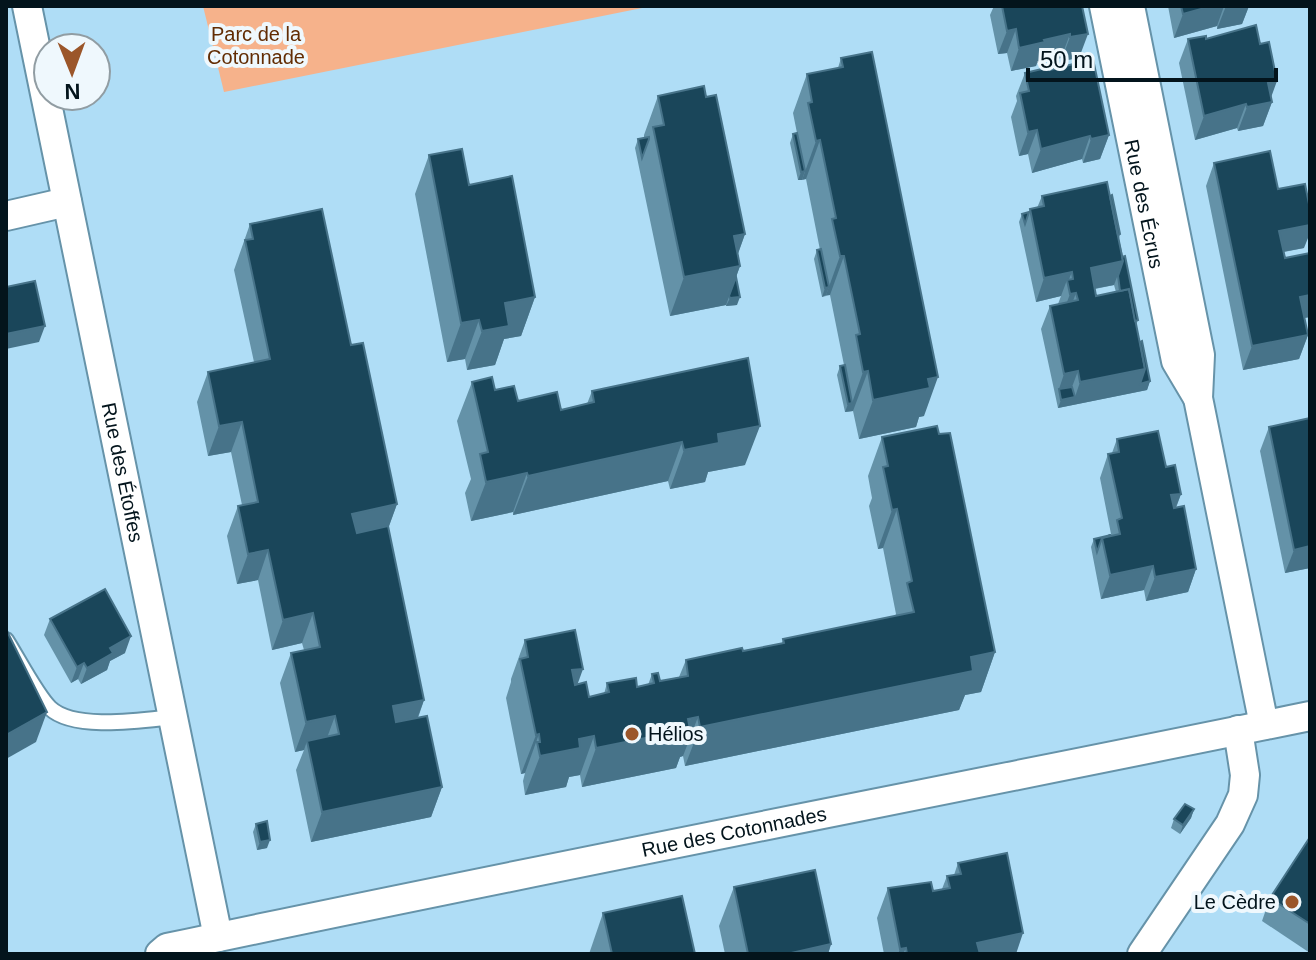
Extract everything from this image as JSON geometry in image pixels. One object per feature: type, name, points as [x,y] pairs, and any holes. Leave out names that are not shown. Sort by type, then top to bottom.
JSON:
[{"type":"street","name":"Rue des Étoffes","points":[[27,6],[218,937]]},
{"type":"street","name":"Rue des Écrus","points":[[1104,6],[1176,361],[1198,398]]},
{"type":"street","name":"Rue des Écrus","points":[[1130,6],[1200,355],[1198,398],[1251,728],[1243,795],[1230,824],[1142,954]]},
{"type":"street","points":[[6,216],[67,202]]},
{"type":"street","name":"Rue des Cotonnades","points":[[160,954],[167,948],[218,937],[1310,716]]},
{"type":"lane","points":[[6,640],[51,709],[69,719],[125,723],[173,717]]},
{"type":"green space","name":"Parc de la Cotonnade","points":[[203,6],[652,6],[224,92]]},
{"type":"building","points":[[1002,6],[1082,6],[1088,34],[1070,37],[1070,34],[1019,48],[1016,29],[1007,31]]},
{"type":"building","points":[[1181,6],[1212,6],[1183,14]]},
{"type":"building","points":[[1256,25],[1260,44],[1269,42],[1277,81],[1268,83],[1272,102],[1247,107],[1246,104],[1204,116],[1188,39],[1206,36],[1206,39]]},
{"type":"building","points":[[872,52],[938,377],[928,379],[930,388],[873,400],[868,371],[863,372],[856,335],[860,334],[844,256],[840,256],[832,219],[836,218],[820,140],[816,141],[808,103],[812,102],[807,74],[843,67],[841,58]]},
{"type":"building","points":[[1093,59],[1109,135],[1091,139],[1090,136],[1041,149],[1037,130],[1028,132],[1020,93],[1029,91],[1025,73]]},
{"type":"building","points":[[704,86],[706,97],[716,95],[745,234],[734,236],[740,266],[684,277],[653,127],[664,125],[658,96]]},
{"type":"building","points":[[797,133],[805,171],[801,172],[793,134]]},
{"type":"building","points":[[638,139],[649,139],[642,158]]},
{"type":"building","points":[[462,149],[469,185],[512,176],[535,297],[505,303],[509,326],[482,331],[479,320],[461,323],[429,155]]},
{"type":"building","points":[[1270,151],[1278,189],[1305,184],[1310,225],[1279,231],[1285,258],[1310,253],[1310,295],[1300,297],[1308,335],[1252,346],[1214,163]]},
{"type":"building","points":[[1107,182],[1123,261],[1091,268],[1096,296],[1129,289],[1145,369],[1080,382],[1078,371],[1064,374],[1050,306],[1078,300],[1076,293],[1070,294],[1067,280],[1073,279],[1072,272],[1044,278],[1030,209],[1044,206],[1042,196]]},
{"type":"building","points":[[1110,196],[1120,234],[1118,235]]},
{"type":"building","points":[[322,209],[351,345],[363,343],[397,504],[352,514],[357,533],[388,526],[424,700],[393,706],[396,722],[427,716],[442,787],[322,812],[307,741],[339,734],[335,716],[306,722],[291,653],[320,647],[313,613],[283,620],[268,550],[248,554],[238,506],[258,502],[242,422],[219,426],[208,372],[270,359],[245,240],[253,239],[250,224]]},
{"type":"building","points":[[821,249],[829,287],[825,288],[817,250]]},
{"type":"building","points":[[1125,256],[1138,320],[1135,321],[1129,289],[1120,291],[1118,276],[1122,257]]},
{"type":"building","points":[[736,277],[740,297],[730,298],[729,296]]},
{"type":"building","points":[[35,281],[45,326],[6,334],[6,287]]},
{"type":"building","points":[[1142,341],[1150,381],[1140,384],[1145,369]]},
{"type":"building","points":[[748,358],[760,426],[718,434],[719,443],[684,450],[682,442],[528,476],[527,473],[486,482],[480,454],[488,452],[472,382],[492,377],[495,390],[514,386],[518,401],[557,392],[561,410],[594,402],[592,391]]},
{"type":"building","points":[[845,365],[852,403],[848,404],[840,366]]},
{"type":"building","points":[[1072,387],[1075,397],[1061,400],[1059,389]]},
{"type":"building","points":[[1310,418],[1310,546],[1294,550],[1269,427]]},
{"type":"building","points":[[937,426],[939,434],[950,433],[995,652],[971,657],[973,671],[700,727],[698,717],[688,719],[690,729],[596,748],[594,736],[579,739],[580,748],[540,756],[539,734],[536,735],[520,659],[528,657],[525,640],[575,630],[583,669],[572,670],[575,685],[586,682],[589,697],[609,692],[607,683],[636,678],[637,687],[654,683],[652,674],[658,673],[660,681],[688,676],[686,660],[784,643],[783,639],[914,612],[907,583],[912,581],[897,509],[892,510],[883,467],[888,466],[882,437]]},
{"type":"building","points":[[1158,431],[1166,467],[1175,465],[1181,494],[1171,495],[1174,508],[1184,506],[1196,569],[1155,577],[1153,566],[1110,575],[1102,538],[1120,534],[1117,520],[1122,518],[1108,454],[1119,452],[1117,439]]},
{"type":"building","points":[[1111,535],[1102,538],[1097,552],[1094,539]]},
{"type":"building","points":[[105,589],[131,636],[110,648],[113,653],[87,668],[84,663],[77,667],[50,619]]},
{"type":"building","points":[[6,629],[47,712],[6,735]]},
{"type":"building","points":[[1185,804],[1194,809],[1183,825],[1174,819]]},
{"type":"building","points":[[267,821],[270,840],[260,842],[256,824]]},
{"type":"building","points":[[1310,837],[1310,924],[1270,898]]},
{"type":"building","points":[[1007,853],[1023,933],[977,943],[980,954],[907,954],[906,948],[900,949],[888,888],[931,882],[933,891],[950,888],[947,876],[961,874],[958,863]]},
{"type":"building","points":[[815,870],[831,944],[787,954],[748,954],[734,887]]},
{"type":"building","points":[[682,896],[695,954],[612,954],[603,913]]},
{"type":"place","name":"Hélios","points":[[632,734]]},
{"type":"place","name":"Le Cèdre","points":[[1292,902]]}]
